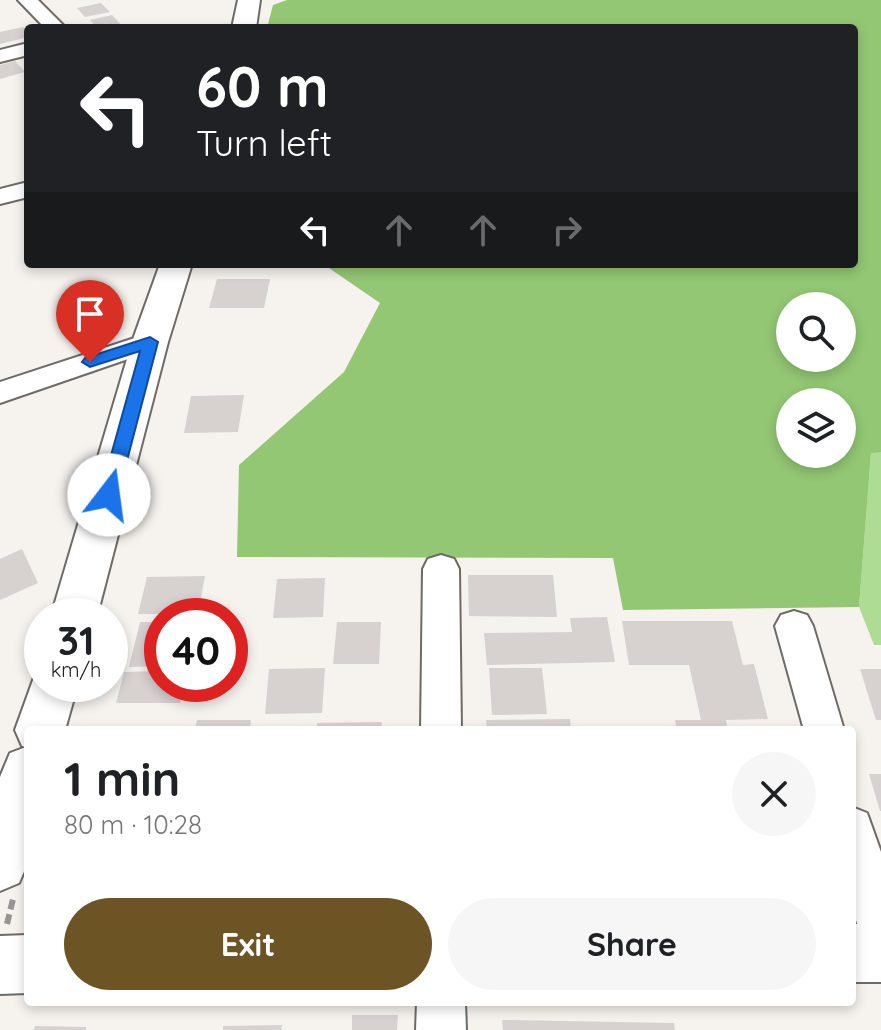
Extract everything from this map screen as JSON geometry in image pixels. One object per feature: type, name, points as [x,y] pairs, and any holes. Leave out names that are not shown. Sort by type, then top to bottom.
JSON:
[{"type":"street","points":[[27,0],[52,24]]},
{"type":"street","points":[[246,16],[267,0]]},
{"type":"street","points":[[0,56],[24,50]]},
{"type":"street","points":[[0,197],[24,190]]},
{"type":"street","points":[[79,598],[150,342],[175,268]]},
{"type":"street","points":[[0,393],[150,342]]},
{"type":"street","points":[[441,569],[441,726]]},
{"type":"street","points":[[794,626],[823,726]]},
{"type":"street","points":[[41,726],[49,702]]},
{"type":"street","points":[[0,773],[24,760]]},
{"type":"street","points":[[0,864],[24,783]]},
{"type":"street","points":[[856,842],[881,930]]},
{"type":"street","points":[[856,953],[881,953]]},
{"type":"street","points":[[0,965],[24,964]]},
{"type":"street","points":[[441,1006],[441,1030]]},
{"type":"green space","points":[[287,0],[881,0],[881,452],[871,453],[859,607],[623,610],[613,558],[237,557],[239,465],[344,372],[380,303],[329,268],[858,268],[858,24],[268,24],[273,5]]},
{"type":"green space","points":[[871,452],[881,452],[881,645],[874,645],[859,607]]},
{"type":"building","points":[[101,3],[110,12],[85,17],[77,8]]},
{"type":"building","points":[[112,15],[120,24],[94,24],[90,20]]},
{"type":"building","points":[[23,27],[24,38],[0,44],[0,32]]},
{"type":"building","points":[[15,61],[24,72],[0,79],[0,65]]},
{"type":"building","points":[[217,279],[270,279],[264,308],[209,308]]},
{"type":"building","points":[[244,395],[238,432],[184,433],[191,396]]},
{"type":"building","points":[[22,549],[38,583],[0,600],[0,559]]},
{"type":"building","points":[[468,575],[553,575],[557,617],[469,616]]},
{"type":"building","points":[[205,576],[201,598],[144,598],[144,614],[138,614],[147,577]]},
{"type":"building","points":[[325,578],[323,617],[273,618],[277,579]]},
{"type":"building","points":[[607,617],[615,662],[487,665],[484,633],[572,632],[570,618]]},
{"type":"building","points":[[622,621],[732,621],[743,665],[754,664],[768,719],[726,720],[727,726],[676,726],[675,720],[701,720],[689,665],[629,665]]},
{"type":"building","points":[[140,622],[144,622],[144,667],[129,667]]},
{"type":"building","points":[[337,622],[381,622],[379,664],[333,664]]},
{"type":"building","points":[[325,668],[322,713],[265,714],[269,669]]},
{"type":"building","points":[[489,668],[542,668],[547,714],[492,715]]},
{"type":"building","points":[[860,669],[881,669],[881,720],[876,720]]},
{"type":"building","points":[[144,671],[144,702],[180,703],[116,703],[128,702],[128,672]]},
{"type":"building","points":[[570,719],[571,726],[487,726],[486,720]]},
{"type":"building","points":[[197,720],[251,720],[250,726],[196,726]]},
{"type":"building","points":[[382,722],[382,726],[317,726],[317,723]]},
{"type":"building","points":[[869,774],[881,774],[881,811],[880,811]]},
{"type":"building","points":[[352,1015],[398,1015],[397,1030],[352,1030]]},
{"type":"building","points":[[502,1020],[674,1023],[675,1030],[503,1030]]},
{"type":"building","points":[[282,1025],[281,1030],[223,1030],[223,1026]]},
{"type":"building","points":[[35,1026],[86,1027],[86,1030],[34,1030]]},
{"type":"route","points":[[90,362],[150,342],[109,495]]}]
